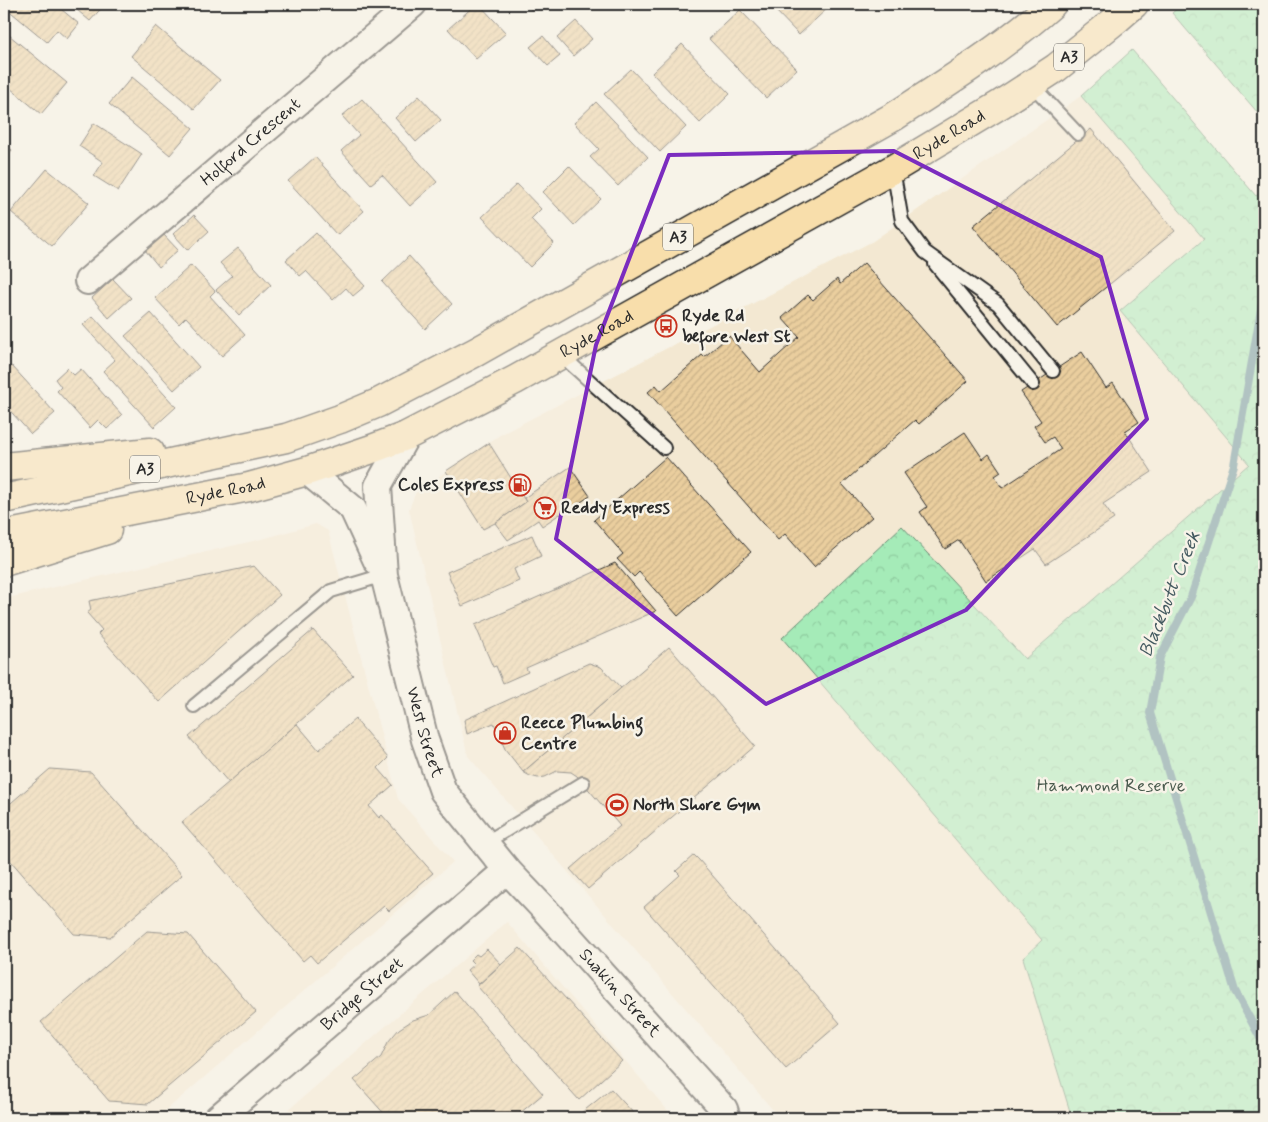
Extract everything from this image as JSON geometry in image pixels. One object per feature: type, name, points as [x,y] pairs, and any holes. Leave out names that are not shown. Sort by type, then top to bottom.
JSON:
[{"type":"highway","name":"A3","points":[[4,499],[286,438],[378,403],[476,352],[895,116],[948,82],[1032,21],[1052,4]]},
{"type":"highway","name":"Ryde Road","points":[[4,535],[249,487],[308,470],[406,436],[561,355],[893,169],[1001,104],[1056,68],[1134,4]]},
{"type":"highway","points":[[4,467],[286,438]]},
{"type":"highway","points":[[4,562],[249,487]]},
{"type":"street","name":"Holford Crescent","points":[[88,281],[410,4]]},
{"type":"street","name":"West Street","points":[[406,436],[378,486],[384,575],[425,740],[443,791],[507,870]]},
{"type":"street","name":"West Street","points":[[308,470],[353,509],[384,575]]},
{"type":"street","name":"Bridge Street","points":[[218,1118],[507,870]]},
{"type":"street","name":"Suakin Street","points":[[507,870],[546,910],[724,1109],[728,1118]]},
{"type":"lane","points":[[1031,84],[1078,134]]},
{"type":"lane","points":[[893,169],[902,221],[1033,384]]},
{"type":"lane","points":[[926,252],[998,304],[1053,371]]},
{"type":"lane","points":[[561,355],[664,448]]},
{"type":"lane","points":[[194,706],[331,591],[384,575]]},
{"type":"lane","points":[[485,843],[583,783]]},
{"type":"highlighted area","points":[[894,151],[1101,257],[1147,419],[966,610],[766,704],[556,539],[596,345],[669,155]]},
{"type":"shaded area","points":[[1081,96],[1204,239],[1120,311],[1249,464],[1025,659],[902,526],[782,638],[1043,940],[1023,958],[1072,1118],[780,1118],[468,756],[409,509],[416,492],[500,435],[873,241]]},
{"type":"shaded area","points":[[316,524],[328,531],[398,799],[453,862],[157,1118],[4,1118],[4,599],[266,538]]},
{"type":"shaded area","points":[[507,922],[674,1118],[279,1118]]},
{"type":"green space","points":[[1182,4],[1264,4],[1264,120],[1172,13]]},
{"type":"green space","name":"Hammond Reserve","points":[[1132,50],[1256,196],[1264,190],[1264,1118],[1072,1118],[1023,958],[1042,940],[782,638],[902,526],[1025,659],[1249,464],[1120,311],[1204,239],[1081,96]]},
{"type":"building","points":[[9,4],[55,4],[79,24],[67,39],[57,30],[47,42],[6,8]]},
{"type":"building","points":[[70,4],[105,4],[90,21]]},
{"type":"building","points":[[476,4],[479,4],[506,33],[476,59],[448,29]]},
{"type":"building","points":[[525,4],[538,4],[531,10]]},
{"type":"building","points":[[777,4],[832,4],[799,35],[773,8]]},
{"type":"building","points":[[740,10],[797,69],[766,98],[709,39]]},
{"type":"building","points":[[576,21],[592,39],[573,56],[557,38]]},
{"type":"building","points":[[156,26],[220,80],[194,109],[131,56]]},
{"type":"building","points":[[9,35],[67,83],[41,114],[4,83],[4,41]]},
{"type":"building","points":[[543,36],[560,56],[548,66],[530,47]]},
{"type":"building","points":[[682,44],[730,94],[700,123],[652,73]]},
{"type":"building","points":[[631,69],[686,127],[660,152],[604,94]]},
{"type":"building","points":[[132,77],[193,128],[170,155],[109,104]]},
{"type":"building","points":[[419,96],[441,120],[416,142],[395,118]]},
{"type":"building","points":[[362,99],[437,182],[410,206],[382,175],[371,184],[341,151],[359,135],[342,116]]},
{"type":"building","points":[[596,102],[648,157],[618,186],[590,157],[599,149],[574,123]]},
{"type":"building","points":[[94,123],[142,154],[118,191],[94,176],[103,162],[79,146]]},
{"type":"building","points":[[1091,129],[1175,231],[1057,327],[973,226]]},
{"type":"building","points":[[4,143],[12,150],[4,159]]},
{"type":"building","points":[[315,157],[364,211],[337,235],[288,181]]},
{"type":"building","points":[[569,166],[601,199],[574,225],[543,192]]},
{"type":"building","points":[[47,169],[89,203],[52,246],[11,212]]},
{"type":"building","points":[[517,184],[541,209],[531,219],[554,243],[530,267],[482,217]]},
{"type":"building","points":[[194,215],[209,231],[188,250],[173,234]]},
{"type":"building","points":[[316,233],[365,286],[353,296],[346,288],[333,300],[306,271],[300,276],[286,260]]},
{"type":"building","points":[[163,234],[178,250],[159,267],[145,250]]},
{"type":"building","points":[[238,248],[271,285],[239,315],[216,290],[232,276],[220,263]]},
{"type":"building","points":[[409,256],[452,304],[425,329],[382,282]]},
{"type":"building","points":[[864,263],[968,381],[919,424],[915,420],[842,484],[872,517],[814,567],[785,534],[778,540],[648,392],[656,385],[661,391],[702,355],[704,357],[729,336],[760,372],[799,337],[782,318],[808,295],[813,300],[837,279],[840,284]]},
{"type":"building","points":[[191,265],[215,291],[210,296],[245,335],[222,356],[186,317],[179,324],[155,298]]},
{"type":"building","points":[[113,279],[131,298],[109,318],[92,298]]},
{"type":"building","points":[[151,313],[199,367],[174,390],[125,336]]},
{"type":"building","points":[[93,316],[176,407],[154,427],[103,371],[115,360],[83,325]]},
{"type":"building","points":[[1082,352],[1106,388],[1113,383],[1139,422],[1125,431],[1152,472],[1103,504],[1114,519],[1046,564],[1035,549],[986,581],[959,540],[945,549],[920,512],[927,507],[904,473],[965,432],[983,459],[989,454],[1001,472],[995,476],[1002,488],[1061,449],[1053,437],[1045,442],[1034,426],[1041,421],[1021,392]]},
{"type":"building","points":[[12,366],[55,413],[31,434],[4,404],[4,387],[10,381],[4,375],[4,372]]},
{"type":"building","points":[[67,368],[74,375],[81,369],[122,415],[107,429],[98,420],[90,428],[57,391],[61,387],[55,379]]},
{"type":"building","points":[[489,443],[526,502],[483,529],[446,471]]},
{"type":"building","points":[[666,457],[751,552],[678,616],[639,572],[634,577],[617,559],[623,554],[594,520]]},
{"type":"building","name":"Reddy Express","points":[[570,467],[590,496],[542,526],[538,520],[508,540],[495,523],[526,502],[524,498]]},
{"type":"building","points":[[532,535],[541,556],[514,569],[519,581],[462,606],[447,572]]},
{"type":"building","points":[[615,563],[656,611],[526,668],[528,672],[503,683],[496,666],[493,667],[475,625]]},
{"type":"building","points":[[254,566],[280,595],[159,702],[98,634],[102,630],[87,613],[91,610],[89,601]]},
{"type":"building","points":[[313,630],[353,675],[229,783],[189,737]]},
{"type":"building","points":[[669,647],[755,746],[588,889],[570,869],[620,826],[577,776],[571,772],[557,771],[538,778],[523,772]]},
{"type":"building","points":[[589,663],[601,667],[621,688],[523,772],[505,749],[494,723],[467,734],[464,720]]},
{"type":"building","points":[[355,719],[388,758],[378,768],[393,785],[369,806],[379,818],[382,815],[433,873],[389,911],[384,906],[317,963],[310,955],[303,961],[182,822],[297,724],[319,750]]},
{"type":"building","points":[[50,769],[91,772],[182,875],[110,937],[74,934],[4,853],[4,809]]},
{"type":"building","points":[[694,855],[840,1023],[786,1069],[644,907],[680,875],[676,871]]},
{"type":"building","points":[[147,931],[188,934],[256,1012],[148,1104],[109,1101],[41,1022]]},
{"type":"building","points":[[520,948],[622,1061],[579,1100],[477,986]]},
{"type":"building","points":[[487,949],[501,964],[479,984],[467,970],[474,964],[470,960],[476,954],[479,956]]},
{"type":"building","points":[[455,991],[543,1094],[514,1118],[388,1118],[354,1080],[381,1057],[388,1042],[399,1029],[413,1020],[429,1015]]},
{"type":"building","points":[[611,1089],[638,1118],[575,1118]]},
{"type":"waterway","name":"Blackbutt Creek","points":[[1264,292],[1234,465],[1191,597],[1160,657],[1150,713],[1235,991],[1264,1045]]},
{"type":"place","name":"Ryde Rd before West St","points":[[666,326]]},
{"type":"place","name":"Coles Express","points":[[520,485]]},
{"type":"place","name":"Reddy Express","points":[[545,508]]},
{"type":"place","name":"Reece Plumbing Centre","points":[[505,733]]},
{"type":"place","name":"North Shore Gym","points":[[617,805]]}]
